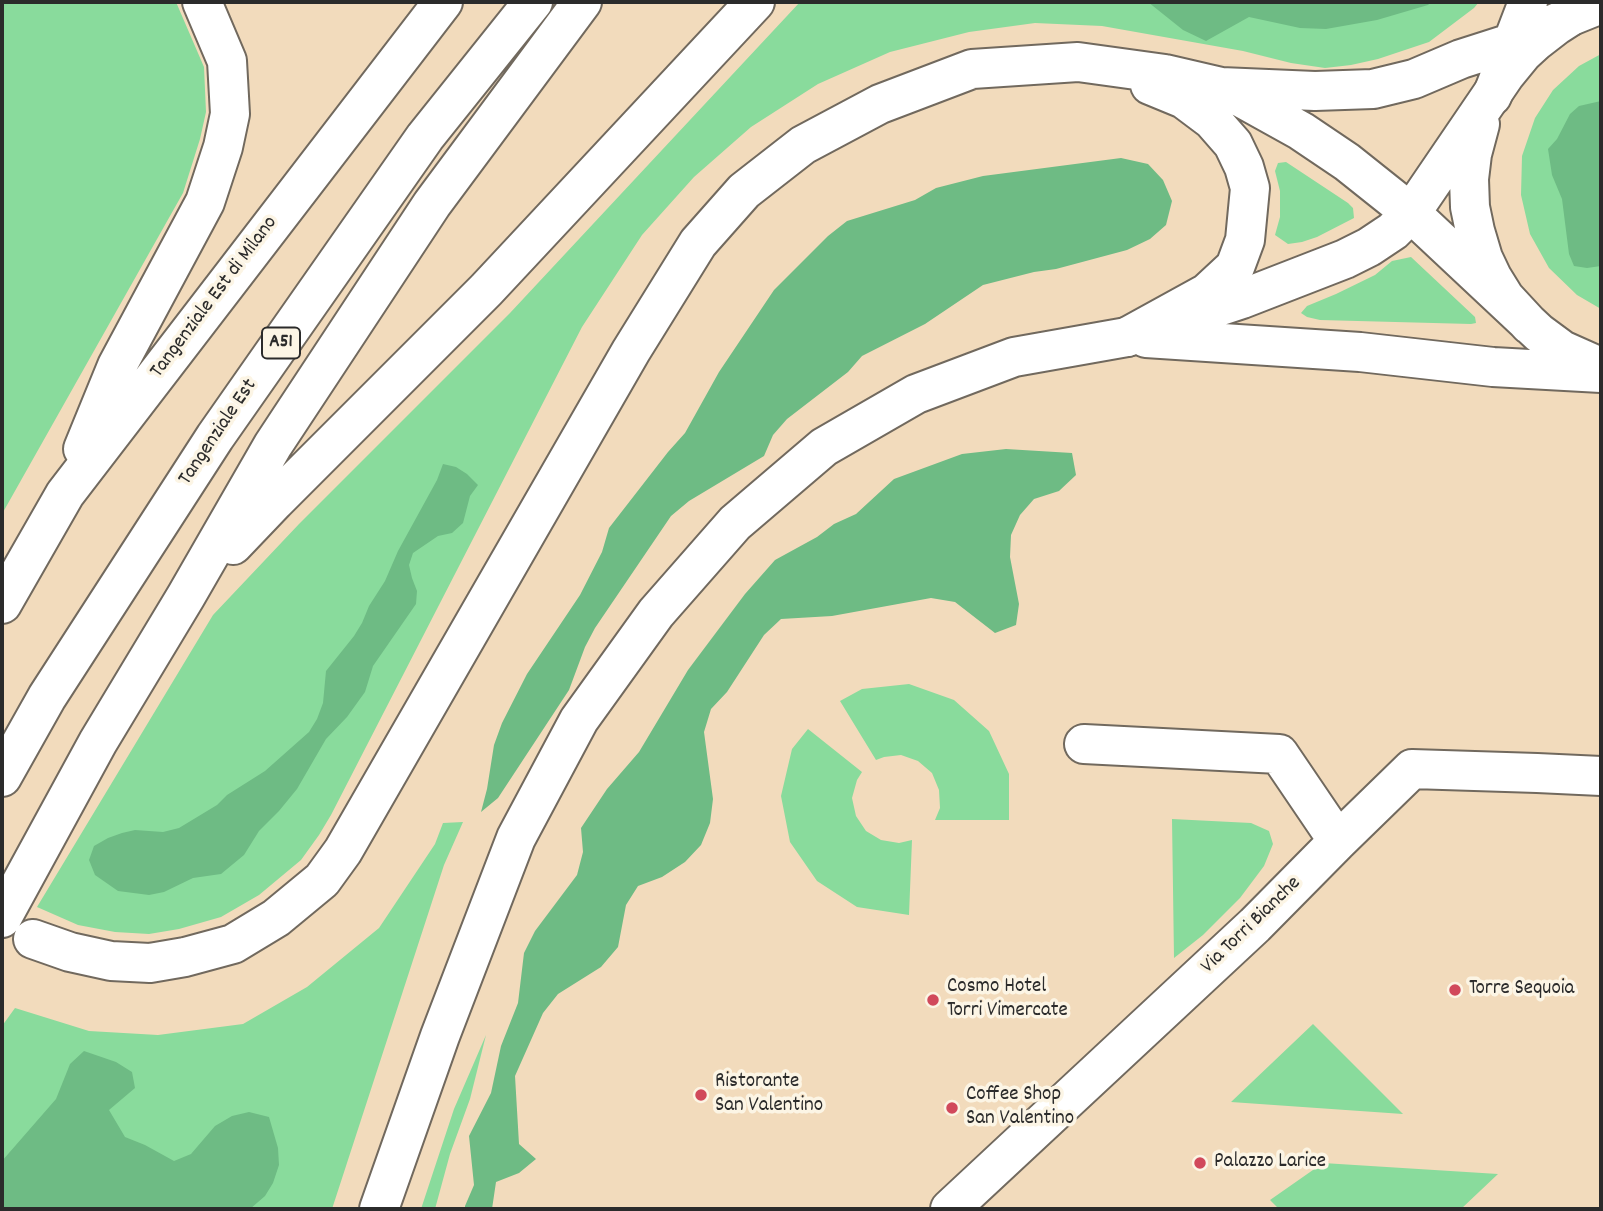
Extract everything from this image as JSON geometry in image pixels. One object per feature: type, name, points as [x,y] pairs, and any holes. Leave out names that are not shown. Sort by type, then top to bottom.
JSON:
[{"type":"main road","points":[[65,494],[117,366],[205,202],[223,146],[230,114],[227,61],[202,2]]},
{"type":"main road","name":"Tangenziale Est di Milano","points":[[2,604],[65,494],[443,2]]},
{"type":"main road","name":"Tangenziale Est","points":[[2,777],[47,697],[215,437],[425,137],[533,2]]},
{"type":"main road","points":[[2,918],[98,742],[274,446],[432,204],[582,2]]},
{"type":"main road","points":[[186,596],[275,501],[486,290],[755,2]]},
{"type":"main road","points":[[1528,2],[1479,127],[1469,179],[1470,207],[1477,239],[1492,276],[1510,304],[1530,325]]},
{"type":"main road","points":[[33,939],[70,952],[111,961],[150,963],[185,957],[233,944],[276,918],[322,880],[343,851],[631,351],[698,243],[744,191],[803,145],[880,104],[972,69],[1079,62],[1165,74],[1221,87],[1373,89],[1414,79],[1461,59],[1511,43],[1586,10]]},
{"type":"main road","points":[[379,1209],[440,1036],[516,838],[579,720],[656,613],[735,523],[824,447],[916,394],[1014,357],[1127,337],[1242,299],[1345,260],[1370,247],[1393,231],[1411,213],[1509,69],[1535,42],[1557,25],[1586,10]]},
{"type":"main road","points":[[1079,62],[1135,79],[1184,99],[1212,120],[1233,144],[1250,188],[1245,240],[1235,267],[1207,293],[1127,337]]},
{"type":"main road","points":[[1221,87],[1301,131],[1347,162],[1411,213],[1539,333],[1562,350],[1601,368]]},
{"type":"main road","points":[[1127,337],[1360,352],[1493,367],[1601,373]]},
{"type":"main road","points":[[1084,744],[1279,754],[1338,841]]},
{"type":"main road","name":"Via Torri Bianche","points":[[950,1209],[1255,925],[1412,769],[1601,776]]},
{"type":"green space","points":[[2,2],[176,2],[204,67],[206,112],[183,193],[2,514]]},
{"type":"green space","points":[[800,2],[1479,2],[1429,42],[1351,65],[1325,68],[1102,26],[1035,23],[969,32],[890,52],[818,84],[751,127],[694,177],[642,235],[582,327],[331,815],[301,860],[259,895],[221,917],[179,929],[149,934],[115,932],[78,925],[37,907],[213,615],[299,524],[510,313]]},
{"type":"green space","points":[[1148,2],[1431,2],[1377,20],[1326,29],[1300,28],[1249,17],[1206,41],[1183,30]]},
{"type":"green space","points":[[1601,54],[1601,309],[1577,295],[1549,268],[1530,234],[1521,195],[1522,156],[1535,118],[1553,90],[1579,66]]},
{"type":"green space","points":[[1601,101],[1601,266],[1587,268],[1574,266],[1569,254],[1562,199],[1552,175],[1548,149],[1557,139],[1570,114],[1579,106]]},
{"type":"green space","points":[[1121,158],[1148,164],[1163,180],[1172,201],[1166,225],[1150,239],[1127,250],[983,285],[925,324],[862,356],[848,372],[787,419],[773,435],[764,456],[689,501],[671,516],[595,628],[569,690],[498,798],[481,812],[494,745],[527,674],[580,595],[602,552],[609,528],[685,433],[719,372],[774,290],[828,236],[847,221],[915,200],[936,188],[983,176]]},
{"type":"green space","points":[[1286,162],[1348,203],[1353,208],[1354,218],[1302,242],[1288,244],[1275,235],[1280,217],[1280,191],[1275,171],[1278,163]]},
{"type":"green space","points":[[1411,257],[1475,317],[1476,323],[1320,320],[1301,313],[1307,306],[1375,275],[1392,261]]},
{"type":"green space","points":[[1006,449],[1072,453],[1076,475],[1059,491],[1034,499],[1020,515],[1011,535],[1010,557],[1019,604],[1016,625],[995,633],[955,602],[931,598],[832,616],[781,619],[764,635],[727,692],[711,709],[704,732],[713,799],[710,823],[701,845],[685,862],[662,877],[638,886],[626,905],[618,947],[601,967],[558,994],[543,1013],[515,1076],[519,1144],[536,1159],[519,1173],[496,1182],[492,1209],[465,1209],[474,1185],[469,1136],[491,1093],[501,1046],[518,1003],[524,953],[535,931],[577,875],[583,852],[581,828],[607,789],[639,752],[688,670],[745,594],[775,560],[817,537],[834,524],[856,514],[894,479],[962,454]]},
{"type":"green space","points":[[443,464],[456,467],[478,485],[470,496],[463,523],[452,533],[438,536],[413,553],[409,565],[417,591],[416,604],[373,666],[365,692],[347,717],[326,739],[297,789],[259,831],[244,855],[221,874],[193,878],[164,892],[149,895],[118,891],[95,875],[89,860],[94,846],[108,838],[135,830],[163,832],[179,828],[265,771],[309,732],[323,703],[326,671],[362,623]]},
{"type":"green space","points":[[909,684],[954,700],[989,731],[1009,774],[1009,820],[935,820],[940,808],[939,790],[932,773],[918,761],[901,755],[876,760],[840,701],[862,689]]},
{"type":"green space","points":[[808,729],[862,772],[852,798],[856,816],[866,831],[881,840],[899,843],[912,840],[909,915],[857,907],[817,881],[790,842],[781,796],[792,749]]},
{"type":"green space","points":[[1172,819],[1251,823],[1269,831],[1273,844],[1264,866],[1240,898],[1203,935],[1174,958]]},
{"type":"green space","points":[[463,822],[444,865],[332,1209],[2,1209],[2,1026],[15,1008],[89,1031],[158,1035],[243,1024],[307,987],[379,928],[435,844],[443,823]]},
{"type":"green space","points":[[1313,1024],[1403,1114],[1231,1102]]},
{"type":"green space","points":[[486,1035],[470,1099],[450,1154],[435,1209],[421,1209],[454,1109]]},
{"type":"green space","points":[[84,1051],[116,1062],[132,1072],[135,1088],[109,1110],[125,1137],[174,1161],[191,1154],[215,1126],[232,1116],[249,1112],[269,1117],[278,1148],[279,1165],[265,1196],[250,1209],[2,1209],[2,1161],[56,1099],[70,1064]]},
{"type":"green space","points":[[1323,1163],[1498,1174],[1461,1209],[1279,1209],[1270,1200]]},
{"type":"place","name":"Torre Sequoia","points":[[1455,990]]},
{"type":"place","name":"Cosmo Hotel Torri Vimercate","points":[[933,1000]]},
{"type":"place","name":"Ristorante San Valentino","points":[[701,1095]]},
{"type":"place","name":"Coffee Shop San Valentino","points":[[952,1108]]},
{"type":"place","name":"Palazzo Larice","points":[[1200,1163]]}]
